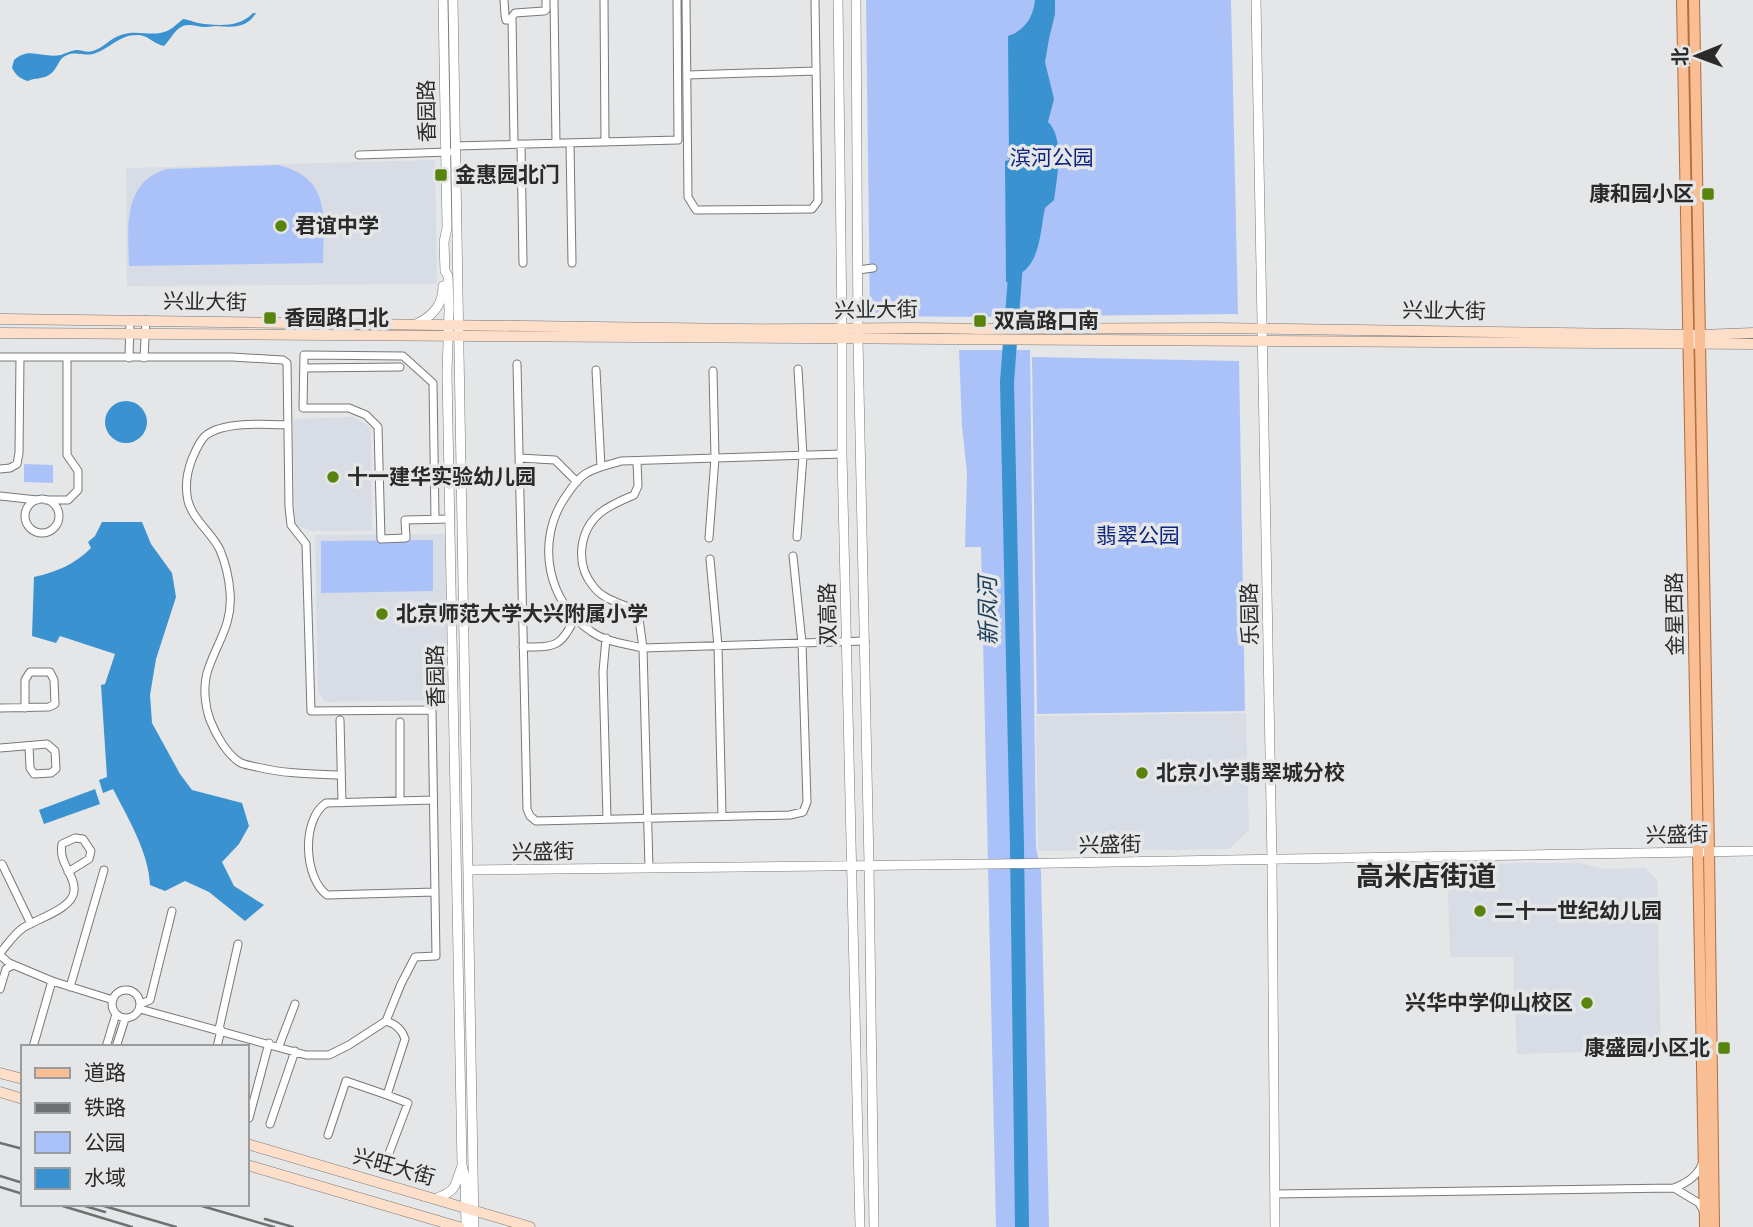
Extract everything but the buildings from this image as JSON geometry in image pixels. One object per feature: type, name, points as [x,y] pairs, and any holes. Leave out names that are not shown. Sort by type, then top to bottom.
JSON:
[{"type":"main road","name":"金星西路","points":[[1682,0],[1709,852],[1714,1227]]},
{"type":"main road","name":"金星西路","points":[[1694,0],[1697,853],[1705,1227]]},
{"type":"main road","name":"兴业大街","points":[[0,319],[418,323],[842,334]]},
{"type":"main road","name":"兴业大街","points":[[0,333],[454,337],[858,334],[943,328],[989,334],[1022,334],[1262,328],[1694,339],[1753,344]]},
{"type":"main road","name":"兴业大街","points":[[1022,334],[1262,342],[1694,339],[1753,333]]},
{"type":"main road","points":[[0,1073],[21,1079]]},
{"type":"main road","points":[[0,1092],[21,1098]]},
{"type":"main road","name":"兴旺大街","points":[[248,1144],[530,1227]]},
{"type":"main road","name":"兴旺大街","points":[[248,1165],[459,1227]]},
{"type":"street","name":"香园路","points":[[443,0],[452,150],[444,242],[445,271],[448,276],[454,324]]},
{"type":"street","name":"香园路","points":[[453,0],[454,337],[450,519],[463,1164],[474,1227]]},
{"type":"street","points":[[504,0],[506,20],[512,20]]},
{"type":"street","points":[[523,263],[512,20],[514,13],[546,10],[546,0]]},
{"type":"street","points":[[554,0],[556,143]]},
{"type":"street","points":[[604,0],[605,142]]},
{"type":"street","points":[[359,155],[518,144],[678,139],[677,0]]},
{"type":"street","points":[[686,0],[688,197],[696,210],[812,209],[818,201],[815,0]]},
{"type":"street","name":"双高路","points":[[838,0],[842,454],[860,1227]]},
{"type":"street","name":"双高路","points":[[856,0],[858,334],[874,1227]]},
{"type":"street","name":"乐园路","points":[[1255,0],[1272,860],[1275,1227]]},
{"type":"street","points":[[687,75],[816,71]]},
{"type":"street","points":[[569,142],[572,263]]},
{"type":"street","points":[[858,270],[873,268]]},
{"type":"street","points":[[418,323],[428,318],[438,307],[443,293],[445,271]]},
{"type":"street","points":[[129,358],[130,320]]},
{"type":"street","points":[[144,358],[146,320]]},
{"type":"street","name":"香园路","points":[[454,337],[468,870],[470,1209],[466,1227]]},
{"type":"street","points":[[435,519],[433,383],[403,356],[304,355],[303,408],[349,408],[366,415],[378,427],[381,538],[406,538],[405,520],[450,519]]},
{"type":"street","points":[[0,357],[232,357],[283,360],[287,363],[290,516],[292,525],[306,544],[311,711],[432,710],[436,956],[415,957],[386,1021],[329,1055],[306,1055],[141,1006]]},
{"type":"street","points":[[0,469],[17,464],[19,453],[20,357]]},
{"type":"street","points":[[0,496],[68,500],[78,490],[78,471],[67,455],[67,358]]},
{"type":"street","points":[[517,364],[527,809],[530,817],[536,821],[790,815],[803,812],[807,802],[802,643],[793,556]]},
{"type":"street","points":[[304,368],[400,367]]},
{"type":"street","points":[[797,537],[803,456],[798,369]]},
{"type":"street","points":[[596,370],[601,467]]},
{"type":"street","points":[[709,538],[715,458],[713,371]]},
{"type":"street","points":[[288,425],[245,424],[226,427],[206,436],[189,467],[188,501],[220,550],[230,590],[230,610],[225,630],[206,676],[205,697],[214,731],[231,754],[242,763],[283,773],[341,775]]},
{"type":"street","points":[[842,454],[621,461],[601,467],[584,475],[571,488],[554,516],[547,554],[552,578],[560,597],[575,618],[592,632],[606,638],[643,648],[865,641]]},
{"type":"street","points":[[519,458],[555,460],[577,482]]},
{"type":"street","points":[[638,461],[638,486],[634,495],[614,503],[599,514],[587,529],[581,550],[584,569],[593,587],[612,601],[635,610],[639,619],[643,648],[649,868]]},
{"type":"street","points":[[37,500],[28,507],[26,518],[30,528],[46,533],[55,527],[59,517],[55,506],[46,500]]},
{"type":"street","points":[[710,559],[718,646],[722,816]]},
{"type":"street","points":[[523,647],[556,645],[566,637],[575,618]]},
{"type":"street","points":[[606,638],[603,672],[607,819]]},
{"type":"street","points":[[0,708],[25,708],[49,707],[55,704],[54,680],[50,673],[30,672],[25,680],[25,708]]},
{"type":"street","points":[[340,720],[342,803]]},
{"type":"street","points":[[400,722],[400,801]]},
{"type":"street","points":[[0,747],[47,744],[55,751],[56,769],[51,773],[34,774],[30,768],[29,746]]},
{"type":"street","points":[[433,800],[326,803],[318,808],[312,822],[309,841],[314,878],[320,890],[327,895],[435,892]]},
{"type":"street","points":[[68,872],[89,859],[91,851],[83,839],[75,838],[62,844],[60,853],[68,872],[74,884],[75,892],[71,900],[57,911],[22,929],[0,954],[13,965],[52,982],[113,1000]]},
{"type":"street","name":"兴盛街","points":[[468,870],[1753,851]]},
{"type":"street","points":[[2,864],[31,924]]},
{"type":"street","points":[[70,987],[104,870]]},
{"type":"street","points":[[116,1014],[125,1018],[134,1016],[141,1006],[150,1000],[172,911]]},
{"type":"street","points":[[217,1045],[238,944]]},
{"type":"street","points":[[0,989],[6,969],[13,965]]},
{"type":"street","points":[[34,1045],[52,982]]},
{"type":"street","points":[[107,1045],[116,1014],[112,1005],[117,993],[131,990],[138,995],[141,1006]]},
{"type":"street","points":[[279,1046],[295,1004]]},
{"type":"street","points":[[117,1045],[125,1018]]},
{"type":"street","points":[[386,1021],[402,1031],[405,1039],[387,1094]]},
{"type":"street","points":[[249,1118],[269,1043]]},
{"type":"street","points":[[270,1124],[295,1051]]},
{"type":"street","points":[[328,1135],[346,1081],[387,1094],[408,1102],[388,1156]]},
{"type":"street","points":[[1275,1194],[1674,1188],[1693,1177],[1700,1170],[1703,1160]]},
{"type":"street","points":[[435,1199],[455,1188],[463,1164]]},
{"type":"street","points":[[1674,1188],[1699,1203],[1705,1213]]},
{"type":"shaded area","name":"君谊中学","points":[[435,160],[437,284],[127,286],[126,168]]},
{"type":"shaded area","name":"十一建华实验幼儿园","points":[[354,417],[371,428],[372,531],[312,531],[295,525],[293,419]]},
{"type":"shaded area","name":"北京师范大学大兴附属小学","points":[[445,534],[448,700],[325,702],[318,692],[315,535]]},
{"type":"shaded area","name":"北京小学翡翠城分校","points":[[1246,713],[1249,830],[1229,849],[1038,851],[1036,716]]},
{"type":"shaded area","name":"兴华中学仰山校区","points":[[1579,863],[1604,869],[1645,868],[1657,880],[1661,1050],[1517,1054],[1513,957],[1450,957],[1447,865]]},
{"type":"green space","name":"滨河公园","points":[[866,0],[1231,0],[1238,314],[870,316]]},
{"type":"green space","points":[[279,165],[302,175],[313,185],[318,195],[322,205],[324,229],[323,263],[129,266],[131,208],[142,184],[152,175],[167,169]]},
{"type":"green space","points":[[959,350],[1030,350],[1036,847],[1041,872],[1049,1227],[996,1227],[981,547],[965,547],[967,473]]},
{"type":"green space","name":"翡翠公园","points":[[1032,357],[1239,361],[1245,711],[1037,714]]},
{"type":"green space","points":[[24,464],[53,465],[53,483],[24,482]]},
{"type":"green space","points":[[433,540],[433,591],[321,593],[321,541]]},
{"type":"water","points":[[1035,0],[1055,0],[1055,14],[1045,62],[1054,99],[1048,122],[1057,138],[1058,170],[1054,200],[1045,208],[1035,255],[1026,270],[1018,275],[1017,282],[1006,282],[1008,36],[1027,22]]},
{"type":"water","points":[[256,13],[248,22],[239,26],[183,26],[164,46],[143,36],[132,35],[93,54],[67,55],[49,75],[28,81],[18,76],[12,68],[14,60],[25,54],[54,56],[76,50],[91,52],[117,36],[163,32],[183,19],[202,24],[225,25],[237,23]]},
{"type":"water","points":[[126,401],[141,407],[147,422],[141,437],[126,443],[111,437],[105,422],[111,407]]},
{"type":"water","points":[[102,522],[142,522],[151,544],[172,573],[176,597],[156,659],[150,695],[152,723],[180,774],[192,790],[242,803],[249,826],[239,844],[222,862],[234,886],[264,905],[245,921],[209,892],[185,881],[165,891],[150,885],[142,848],[125,812],[113,789],[103,793],[99,780],[107,777],[101,685],[105,684],[115,654],[60,636],[56,643],[32,636],[34,577],[65,567],[79,559],[91,548],[88,542],[95,536]]},
{"type":"water","points":[[95,789],[100,804],[44,824],[39,810]]},
{"type":"waterway","name":"新凤河","points":[[1016,263],[1007,382],[1022,1227]]},
{"type":"railway","points":[[0,1143],[21,1148]]},
{"type":"railway","points":[[0,1176],[21,1182]]},
{"type":"railway","points":[[0,1187],[21,1193]]},
{"type":"railway","points":[[63,1206],[132,1227]]},
{"type":"railway","points":[[85,1206],[105,1212]]},
{"type":"railway","points":[[104,1206],[176,1227]]},
{"type":"railway","points":[[202,1206],[274,1227]]},
{"type":"railway","points":[[265,1219],[293,1227]]},
{"type":"place","name":"金惠园北门","points":[[441,175]]},
{"type":"place","name":"康和园小区","points":[[1708,194]]},
{"type":"place","name":"君谊中学","points":[[281,226]]},
{"type":"place","name":"香园路口北","points":[[270,318]]},
{"type":"place","name":"双高路口南","points":[[980,321]]},
{"type":"place","name":"十一建华实验幼儿园","points":[[333,477]]},
{"type":"place","name":"北京师范大学大兴附属小学","points":[[382,614]]},
{"type":"place","name":"北京小学翡翠城分校","points":[[1142,773]]},
{"type":"place","name":"二十一世纪幼儿园","points":[[1480,911]]},
{"type":"place","name":"兴华中学仰山校区","points":[[1587,1003]]},
{"type":"place","name":"康盛园小区北","points":[[1724,1048]]},
{"type":"district","name":"高米店街道","points":[[1426,876]]}]
